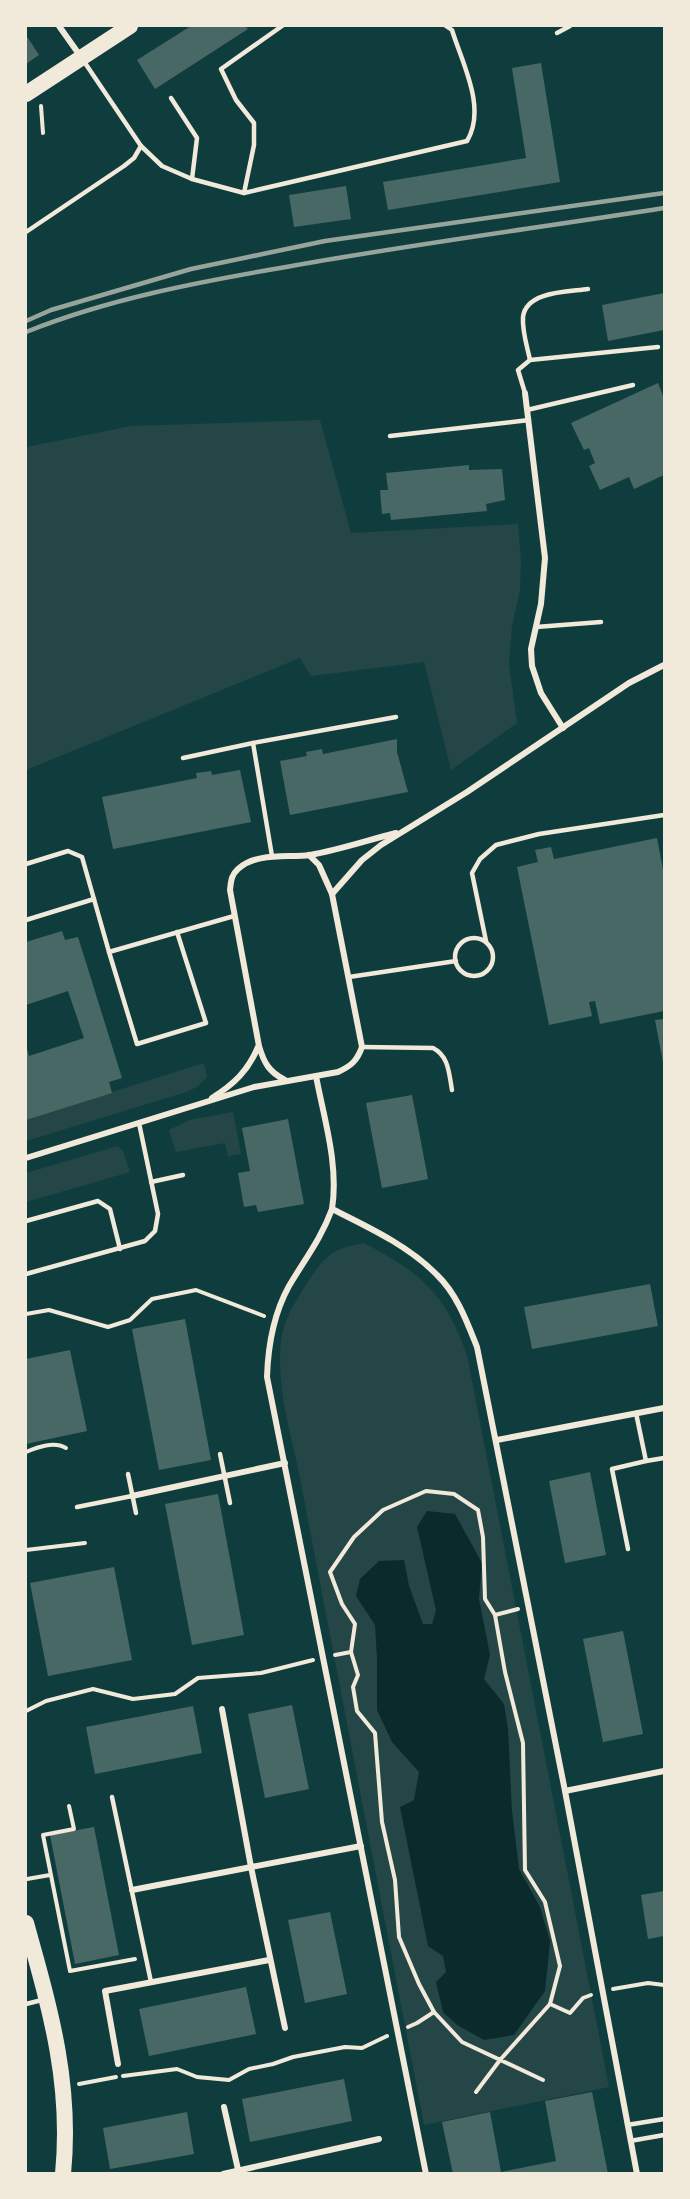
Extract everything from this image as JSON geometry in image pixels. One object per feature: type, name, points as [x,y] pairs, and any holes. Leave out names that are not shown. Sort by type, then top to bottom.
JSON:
[{"type":"highway","points":[[26,94],[130,26]]},
{"type":"highway","points":[[26,1923],[58,2043],[66,2137],[63,2174]]},
{"type":"street","points":[[59,26],[81,57]]},
{"type":"street","points":[[525,393],[545,558],[541,604],[531,649],[532,666],[541,693],[563,728]]},
{"type":"street","points":[[332,894],[362,860],[381,845],[629,683],[664,665]]},
{"type":"street","points":[[285,1080],[272,1073],[264,1061],[259,1046],[234,916],[230,890],[231,878],[237,869],[246,864],[272,856],[309,855],[403,832]]},
{"type":"street","points":[[26,1158],[254,1087],[338,1072],[357,1060],[362,1047],[332,894],[319,865],[309,855]]},
{"type":"street","points":[[204,1103],[231,1086],[244,1074],[259,1046]]},
{"type":"street","points":[[316,1076],[334,1170],[335,1190],[332,1209],[315,1247],[289,1287],[274,1321],[268,1346],[267,1377],[426,2174]]},
{"type":"street","points":[[332,1209],[408,1251],[438,1276],[456,1300],[477,1347],[566,1791],[637,2174]]},
{"type":"street","points":[[496,1440],[664,1408]]},
{"type":"street","points":[[132,1496],[285,1463]]},
{"type":"street","points":[[222,1709],[269,1960],[285,2028]]},
{"type":"street","points":[[566,1791],[664,1771]]},
{"type":"street","points":[[132,1890],[361,1846]]},
{"type":"street","points":[[118,2064],[105,1991],[269,1960]]},
{"type":"street","points":[[224,2107],[238,2172]]},
{"type":"street","points":[[224,2174],[378,2139]]},
{"type":"lane","points":[[244,193],[254,145],[254,123],[236,100],[221,69],[282,26]]},
{"type":"lane","points":[[81,57],[141,146],[162,166],[192,179],[244,193],[467,141],[473,131],[474,100],[452,30],[446,26]]},
{"type":"lane","points":[[557,33],[570,26]]},
{"type":"lane","points":[[171,98],[197,138],[192,179]]},
{"type":"lane","points":[[26,232],[124,166],[134,158],[141,146]]},
{"type":"lane","points":[[530,360],[523,325],[526,307],[540,297],[588,289]]},
{"type":"lane","points":[[525,393],[518,370],[530,360],[658,347]]},
{"type":"lane","points":[[527,410],[633,386]]},
{"type":"lane","points":[[390,436],[529,420]]},
{"type":"lane","points":[[536,627],[601,622]]},
{"type":"lane","points":[[183,758],[396,717]]},
{"type":"lane","points":[[253,743],[272,856]]},
{"type":"lane","points":[[486,942],[473,938],[467,939],[457,948],[458,967],[473,976],[484,973],[494,958],[486,942],[472,873],[480,859],[496,845],[539,834],[664,815]]},
{"type":"lane","points":[[26,864],[68,851],[82,857],[137,1044],[206,1023],[177,932]]},
{"type":"lane","points":[[26,920],[94,899]]},
{"type":"lane","points":[[109,952],[234,916]]},
{"type":"lane","points":[[349,977],[456,961]]},
{"type":"lane","points":[[362,1047],[433,1048],[441,1052],[446,1059],[452,1090]]},
{"type":"lane","points":[[26,1274],[146,1241],[155,1231],[158,1214],[140,1123]]},
{"type":"lane","points":[[151,1182],[183,1175]]},
{"type":"lane","points":[[26,1221],[98,1201],[110,1209],[120,1249]]},
{"type":"lane","points":[[636,1413],[646,1461]]},
{"type":"lane","points":[[220,1454],[230,1503]]},
{"type":"lane","points":[[628,1549],[612,1469],[664,1458]]},
{"type":"lane","points":[[128,1474],[136,1513]]},
{"type":"lane","points":[[77,1507],[132,1496]]},
{"type":"lane","points":[[112,1797],[150,1982]]},
{"type":"lane","points":[[26,2004],[47,1999]]},
{"type":"lane","points":[[627,2125],[664,2119]]},
{"type":"lane","points":[[630,2141],[664,2135]]},
{"type":"path","points":[[41,102],[43,132]]},
{"type":"path","points":[[26,1314],[49,1310],[108,1327],[130,1320],[152,1299],[196,1290],[274,1321]]},
{"type":"path","points":[[26,1452],[60,1444],[66,1448]]},
{"type":"path","points":[[476,2092],[500,2060],[550,2004],[560,1966],[545,1902],[525,1870],[523,1743],[505,1672],[495,1615],[485,1599],[483,1537],[478,1510],[454,1494],[426,1491],[383,1510],[354,1537],[330,1572],[342,1605],[355,1624],[351,1652],[358,1675],[353,1687],[357,1711],[375,1733],[382,1822],[395,1880],[399,1937],[434,2012],[462,2042],[500,2060],[543,2080]]},
{"type":"path","points":[[26,1550],[85,1543]]},
{"type":"path","points":[[495,1615],[529,1607]]},
{"type":"path","points":[[26,1710],[46,1701],[93,1689],[134,1699],[175,1694],[198,1678],[261,1673],[351,1652]]},
{"type":"path","points":[[69,1806],[74,1829],[43,1835],[70,1971],[145,1958]]},
{"type":"path","points":[[27,1879],[50,1875]]},
{"type":"path","points":[[63,2086],[151,2071],[177,2069],[196,2077],[229,2080],[249,2069],[293,2057],[345,2047],[362,2048],[417,2023],[434,2012]]},
{"type":"shaded area","points":[[320,420],[351,533],[518,524],[521,560],[520,590],[512,626],[509,664],[517,723],[451,770],[424,662],[311,676],[300,658],[26,770],[26,447],[131,426]]},
{"type":"shaded area","points":[[204,1063],[207,1077],[197,1087],[186,1092],[26,1141],[26,1119]]},
{"type":"shaded area","points":[[233,1112],[241,1154],[228,1156],[225,1143],[176,1152],[169,1130],[189,1120]]},
{"type":"shaded area","points":[[118,1146],[123,1151],[130,1172],[26,1202],[26,1173]]},
{"type":"shaded area","points":[[364,1243],[401,1264],[429,1287],[450,1316],[467,1355],[609,2087],[424,2125],[280,1375],[284,1326],[307,1283],[330,1255],[344,1248]]},
{"type":"shaded area","points":[[427,1511],[455,1514],[482,1563],[479,1599],[490,1655],[484,1679],[504,1704],[519,1869],[540,1907],[550,1941],[545,1991],[514,2035],[484,2040],[457,2025],[443,2012],[436,1982],[446,1972],[443,1956],[428,1946],[400,1807],[414,1800],[419,1772],[392,1742],[377,1710],[375,1625],[356,1596],[360,1579],[379,1561],[404,1560],[409,1586],[423,1624],[432,1624],[436,1610],[417,1527]]},
{"type":"building","points":[[191,26],[245,26],[248,29],[155,89],[137,60]]},
{"type":"building","points":[[26,35],[39,55],[26,64]]},
{"type":"building","points":[[541,63],[560,182],[388,210],[383,182],[526,158],[512,68]]},
{"type":"building","points":[[346,186],[351,219],[294,227],[289,195]]},
{"type":"building","points":[[664,293],[664,330],[608,341],[602,305]]},
{"type":"building","points":[[658,383],[664,398],[664,475],[634,489],[629,477],[600,490],[589,466],[595,463],[589,448],[584,450],[571,423]]},
{"type":"building","points":[[469,465],[469,470],[502,469],[505,500],[486,504],[487,511],[391,520],[390,513],[382,514],[380,490],[388,490],[386,473]]},
{"type":"building","points":[[397,739],[397,752],[408,792],[290,815],[280,761],[307,756],[306,752],[322,749],[323,754]]},
{"type":"building","points":[[240,770],[251,822],[113,849],[102,797],[197,778],[196,773],[211,771],[212,775]]},
{"type":"building","points":[[657,838],[664,875],[664,1011],[600,1024],[595,1001],[589,1002],[592,1016],[549,1025],[517,867],[538,862],[535,850],[551,847],[554,859]]},
{"type":"building","points":[[62,931],[65,940],[78,937],[122,1078],[109,1082],[112,1093],[26,1120],[26,1045],[29,1056],[84,1038],[68,991],[26,1005],[26,942]]},
{"type":"building","points":[[664,1019],[664,1061],[663,1062],[655,1020]]},
{"type":"building","points":[[412,1095],[428,1179],[382,1188],[366,1103]]},
{"type":"building","points":[[288,1119],[304,1204],[258,1212],[256,1205],[244,1207],[238,1173],[250,1171],[242,1128]]},
{"type":"building","points":[[650,1284],[658,1326],[532,1349],[524,1307]]},
{"type":"building","points":[[185,1319],[211,1460],[159,1470],[132,1329]]},
{"type":"building","points":[[70,1350],[87,1431],[26,1444],[26,1359]]},
{"type":"building","points":[[590,1472],[606,1555],[565,1563],[549,1481]]},
{"type":"building","points":[[218,1494],[244,1635],[192,1645],[165,1504]]},
{"type":"building","points":[[114,1567],[132,1660],[48,1676],[30,1583]]},
{"type":"building","points":[[623,1631],[643,1734],[603,1742],[583,1639]]},
{"type":"building","points":[[292,1705],[309,1789],[265,1798],[248,1714]]},
{"type":"building","points":[[193,1706],[202,1753],[95,1774],[86,1727]]},
{"type":"building","points":[[94,1827],[119,1955],[75,1964],[50,1835]]},
{"type":"building","points":[[664,1891],[664,1936],[648,1939],[641,1895]]},
{"type":"building","points":[[330,1912],[347,1994],[305,2003],[288,1920]]},
{"type":"building","points":[[246,1987],[256,2034],[149,2056],[139,2009]]},
{"type":"building","points":[[344,2079],[352,2121],[250,2142],[242,2099]]},
{"type":"building","points":[[592,2092],[608,2174],[453,2174],[442,2122],[490,2112],[501,2172],[556,2161],[545,2101]]},
{"type":"building","points":[[187,2112],[194,2154],[110,2169],[103,2128]]},
{"type":"railway","points":[[26,321],[51,310],[191,269],[325,241],[664,193]]},
{"type":"railway","points":[[26,332],[121,301],[220,279],[380,251],[664,208]]}]
